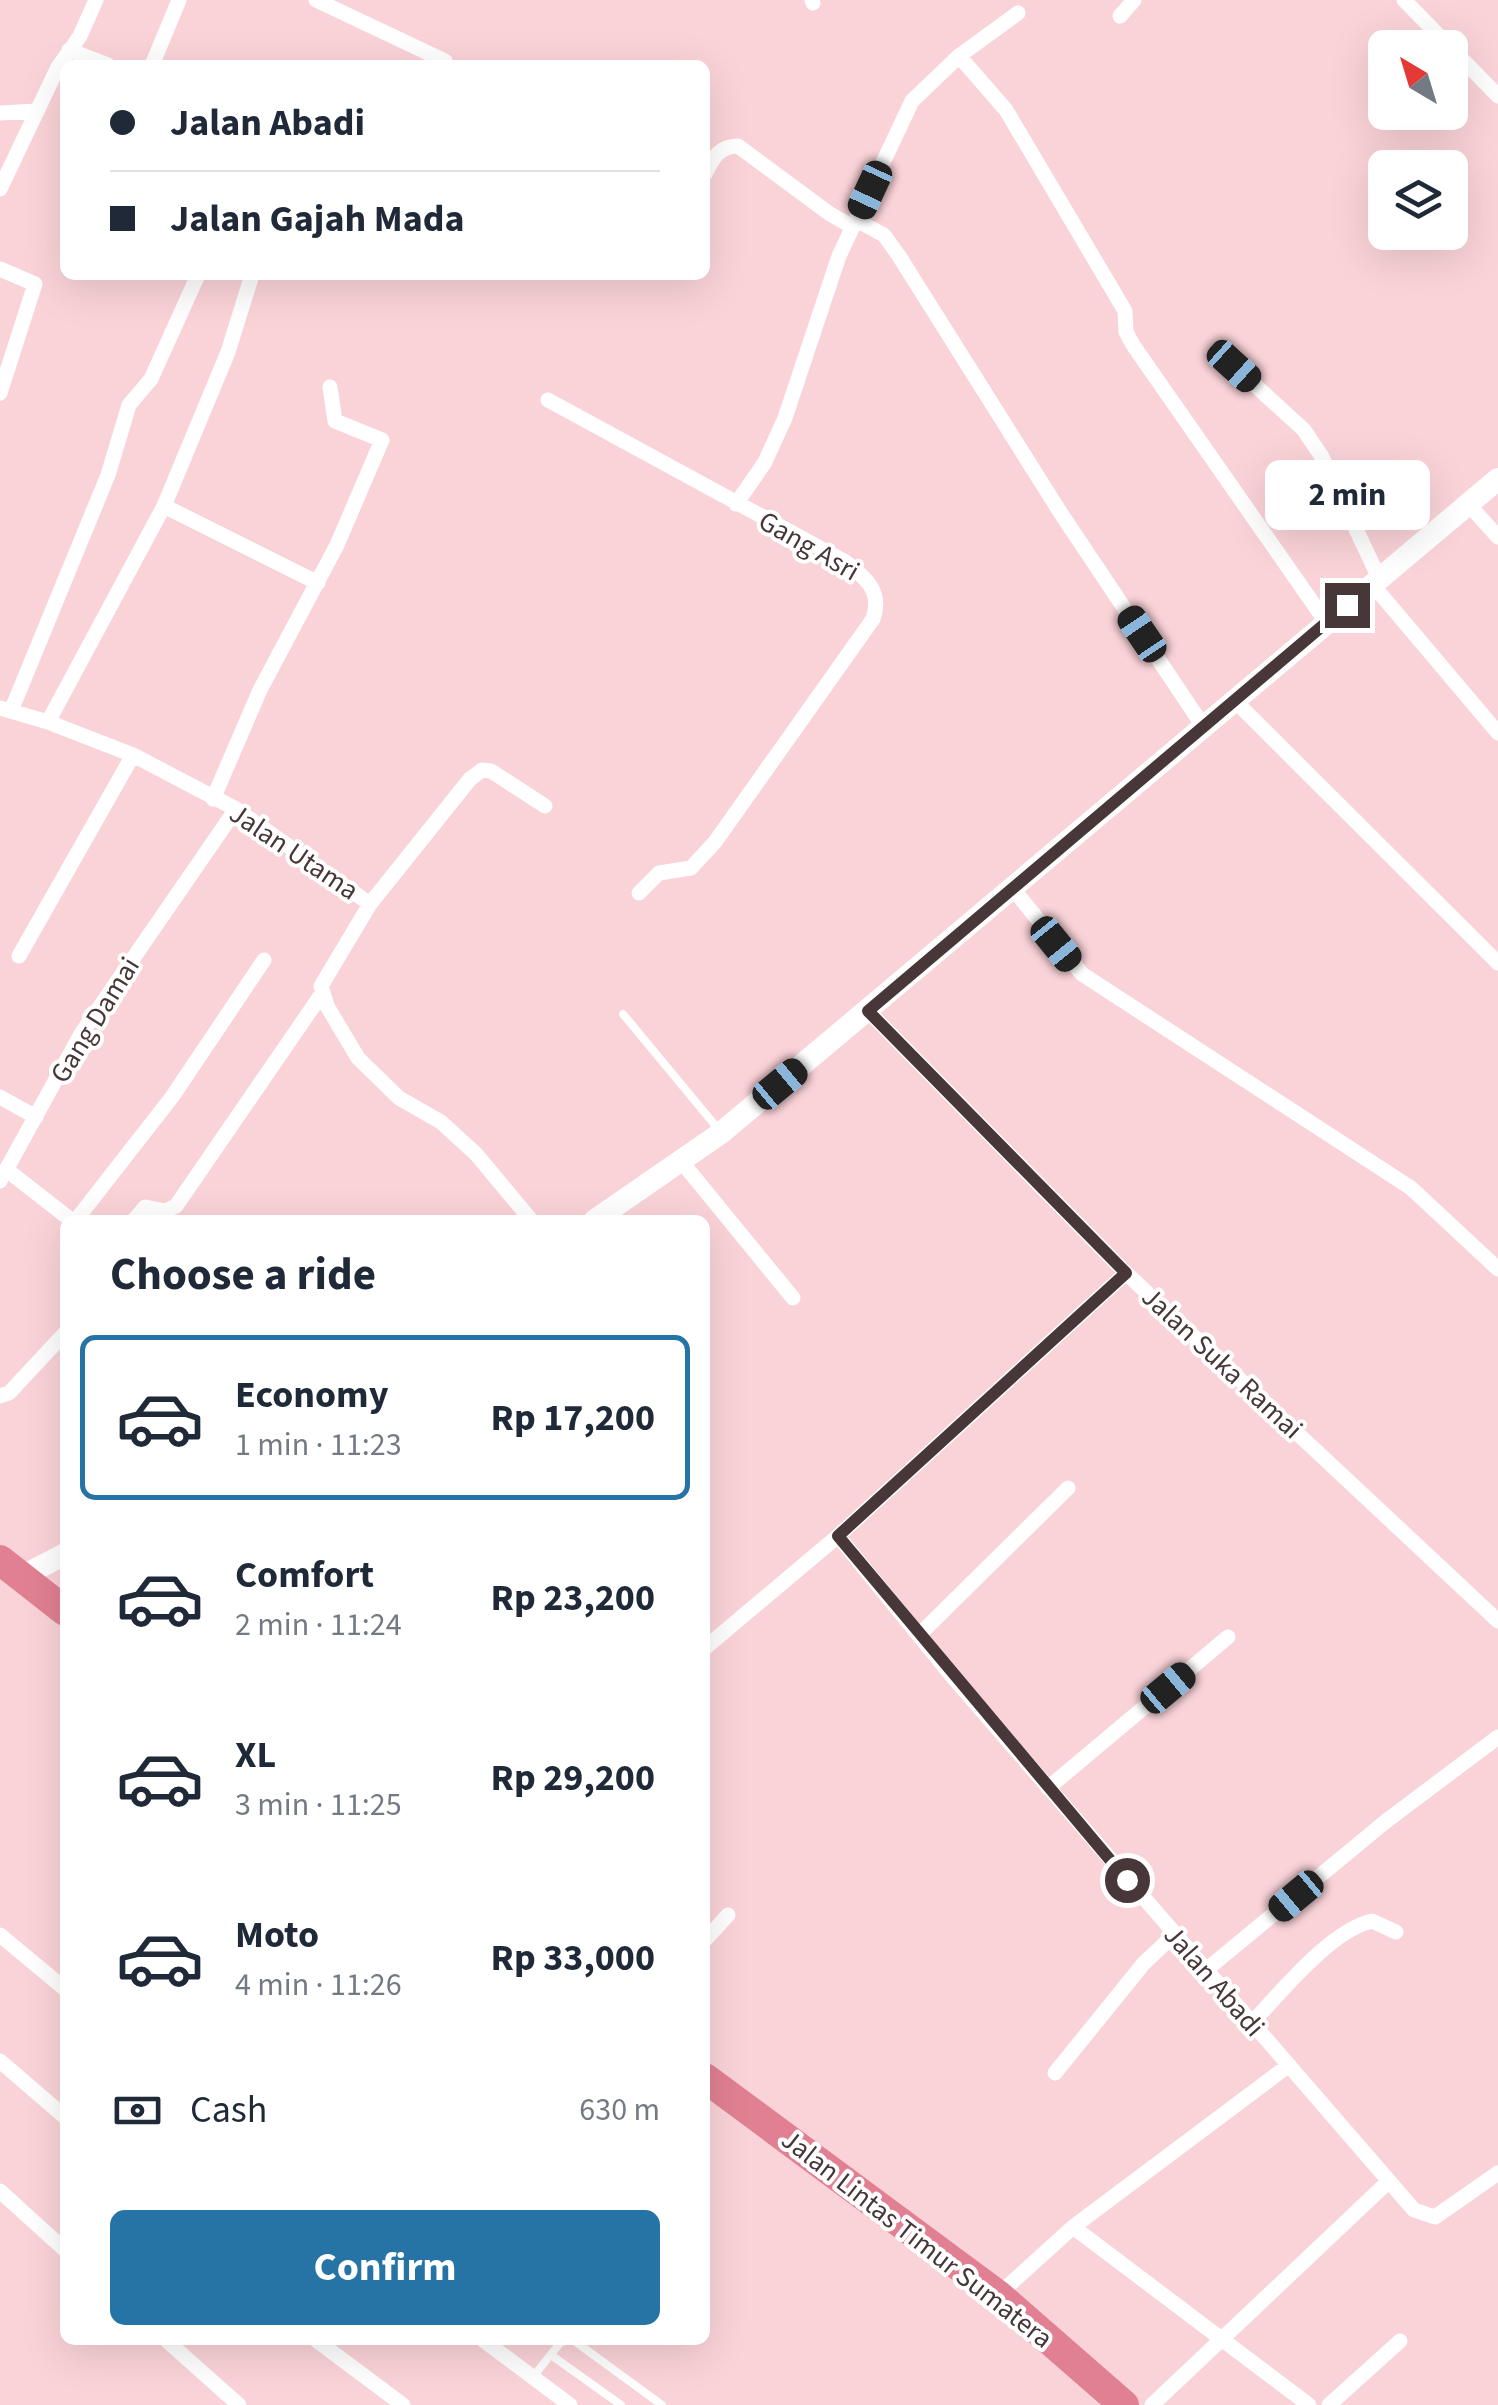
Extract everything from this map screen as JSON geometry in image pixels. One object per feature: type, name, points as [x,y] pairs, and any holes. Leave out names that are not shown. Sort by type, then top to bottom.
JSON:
[{"type":"highway","points":[[10,1569],[60,1607]]},
{"type":"highway","name":"Jalan Lintas Timur Sumatera","points":[[710,2082],[998,2295],[1124,2405]]},
{"type":"street","points":[[64,60],[96,0]]},
{"type":"street","points":[[154,60],[179,0]]},
{"type":"street","points":[[316,0],[443,60]]},
{"type":"street","points":[[1120,16],[1134,0]]},
{"type":"street","points":[[1404,0],[1495,85]]},
{"type":"street","points":[[736,504],[765,462],[784,418],[839,256],[912,100],[959,56],[1018,13]]},
{"type":"street","points":[[69,50],[95,60]]},
{"type":"street","points":[[959,56],[1006,110],[1124,311],[1126,332],[1134,345],[1326,622]]},
{"type":"street","points":[[0,189],[60,67]]},
{"type":"street","points":[[0,113],[37,112]]},
{"type":"street","points":[[710,164],[727,146],[738,146],[830,214],[884,236],[1060,512],[1204,726]]},
{"type":"street","points":[[0,269],[35,284],[0,393]]},
{"type":"street","points":[[5,710],[108,475],[128,405],[151,378],[196,280]]},
{"type":"street","points":[[48,722],[164,506],[228,352],[250,280]]},
{"type":"street","points":[[1234,366],[1304,430],[1322,457],[1376,581],[1498,733]]},
{"type":"street","points":[[213,799],[260,690],[318,583],[382,440],[335,421],[330,387]]},
{"type":"street","name":"Gang Asri","points":[[548,400],[844,561],[868,580],[877,607],[873,619],[716,842],[691,868],[660,874],[639,893]]},
{"type":"street","points":[[602,1215],[722,1133],[1498,479]]},
{"type":"street","points":[[164,506],[318,583]]},
{"type":"street","points":[[1469,506],[1498,536]]},
{"type":"street","points":[[1234,700],[1498,963]]},
{"type":"street","name":"Jalan Utama","points":[[5,710],[133,755],[236,809],[370,904],[326,976],[322,995],[176,1206],[165,1211],[145,1208],[139,1215]]},
{"type":"street","points":[[19,956],[133,755]]},
{"type":"street","points":[[370,904],[482,770],[490,771],[545,806]]},
{"type":"street","name":"Gang Damai","points":[[66,1215],[4,1176],[81,1034],[236,809]]},
{"type":"street","points":[[1014,890],[1082,974],[1410,1188],[1498,1268]]},
{"type":"street","points":[[78,1215],[172,1097],[264,960]]},
{"type":"street","points":[[322,995],[358,1058],[399,1098],[441,1122],[476,1154],[527,1215]]},
{"type":"street","name":"Jalan Suka Ramai","points":[[868,1011],[1126,1273],[1498,1622]]},
{"type":"street","points":[[0,1096],[36,1118]]},
{"type":"street","points":[[681,1161],[793,1298]]},
{"type":"street","points":[[710,1644],[838,1536],[1126,1273]]},
{"type":"street","points":[[0,1396],[8,1393],[60,1338]]},
{"type":"street","points":[[920,1634],[1068,1488]]},
{"type":"street","name":"Jalan Abadi","points":[[838,1536],[1174,1936],[1414,2210],[1434,2217],[1498,2173]]},
{"type":"street","points":[[10,1569],[60,1555]]},
{"type":"street","points":[[1048,1788],[1228,1637]]},
{"type":"street","points":[[1206,1970],[1385,1822],[1498,1737]]},
{"type":"street","points":[[710,1935],[728,1915]]},
{"type":"street","points":[[1251,2024],[1304,1969],[1350,1931],[1372,1921],[1396,1932]]},
{"type":"street","points":[[0,1936],[60,1984]]},
{"type":"street","points":[[1055,2074],[1144,1963],[1174,1936]]},
{"type":"street","points":[[0,2061],[60,2114]]},
{"type":"street","points":[[998,2295],[1073,2227],[1289,2065]]},
{"type":"street","points":[[1152,2405],[1389,2181]]},
{"type":"street","points":[[0,2191],[60,2245]]},
{"type":"street","points":[[1073,2227],[1309,2405]]},
{"type":"street","points":[[1329,2405],[1400,2341]]},
{"type":"street","points":[[172,2345],[240,2405]]},
{"type":"street","points":[[323,2345],[403,2405]]},
{"type":"street","points":[[490,2345],[570,2405]]},
{"type":"lane","points":[[623,1014],[722,1133]]},
{"type":"lane","points":[[532,2376],[563,2345]]},
{"type":"lane","points":[[577,2345],[662,2405]]},
{"type":"lane","points":[[551,2354],[621,2405]]},
{"type":"route","points":[[1127,1880],[838,1536],[1126,1273],[868,1011],[1347,605]]}]
